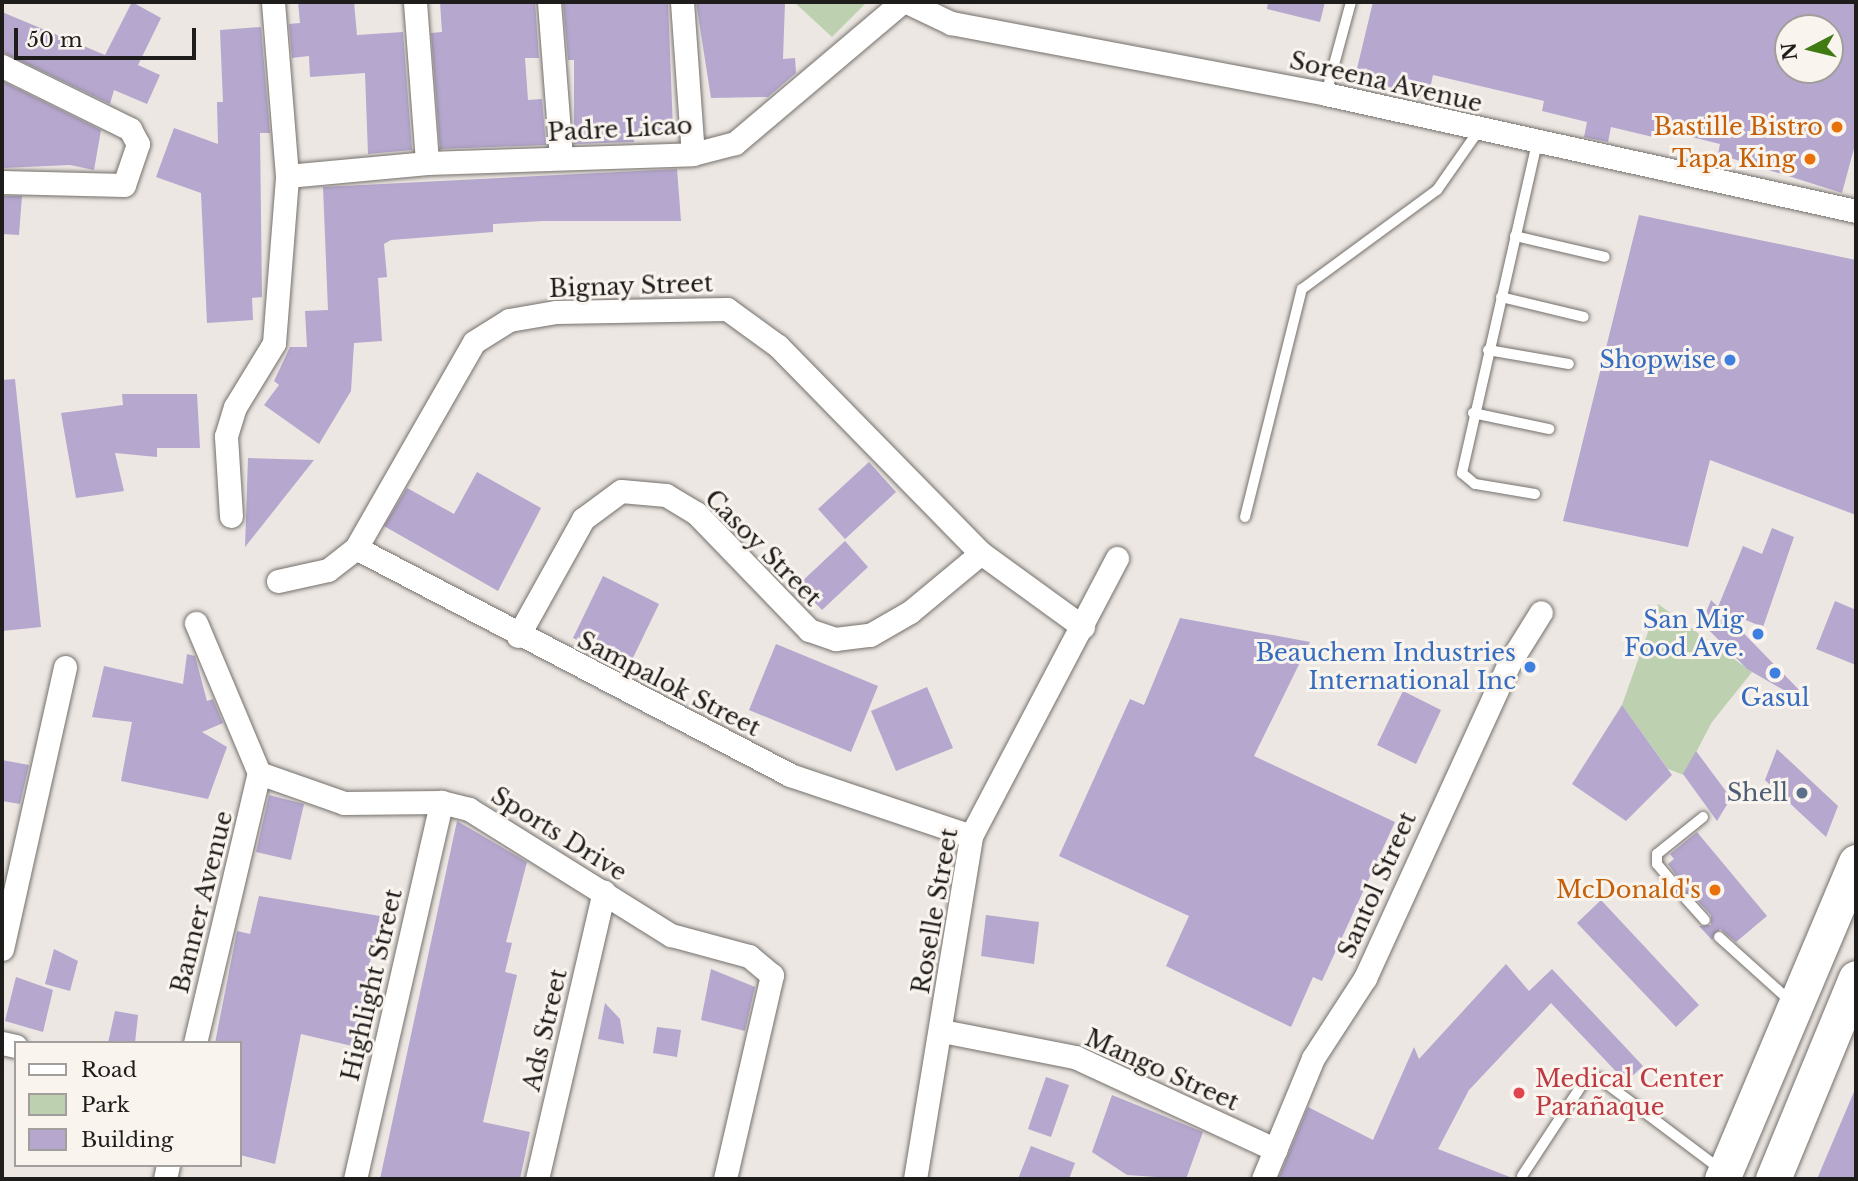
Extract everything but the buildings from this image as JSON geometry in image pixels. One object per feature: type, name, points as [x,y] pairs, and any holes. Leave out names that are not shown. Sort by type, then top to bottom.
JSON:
[{"type":"main road","points":[[1724,1176],[1856,862]]},
{"type":"main road","points":[[1773,1179],[1856,978]]},
{"type":"street","points":[[231,516],[226,436],[235,407],[274,343],[287,176],[273,2]]},
{"type":"street","points":[[415,2],[427,163]]},
{"type":"street","points":[[548,2],[561,158]]},
{"type":"street","points":[[682,2],[693,154]]},
{"type":"street","name":"Padre Licao","points":[[287,176],[427,163],[693,154],[735,143],[905,2]]},
{"type":"street","name":"Soreena Avenue","points":[[905,2],[951,23],[1326,94],[1536,143],[1856,211]]},
{"type":"street","points":[[2,66],[130,129],[138,144],[124,185],[2,181]]},
{"type":"street","name":"Bignay Street","points":[[278,581],[328,570],[356,548],[474,342],[509,320],[556,312],[727,309],[778,346],[981,553],[1083,626]]},
{"type":"street","name":"Casoy Street","points":[[518,636],[583,519],[621,491],[666,495],[696,513],[809,630],[835,639],[870,635],[910,612],[981,553]]},
{"type":"street","name":"Sampalok Street","points":[[356,548],[518,636],[790,775],[971,836]]},
{"type":"street","name":"Roselle Street","points":[[915,1179],[942,1031],[971,836],[1117,558]]},
{"type":"street","name":"Santol Street","points":[[1263,1179],[1314,1058],[1365,978],[1502,677],[1541,612]]},
{"type":"street","points":[[196,623],[259,774]]},
{"type":"street","points":[[2,949],[65,667]]},
{"type":"street","name":"Sports Drive","points":[[259,774],[344,803],[442,802],[469,809],[671,935],[749,956],[772,975],[724,1179]]},
{"type":"street","name":"Banner Avenue","points":[[195,1041],[259,774]]},
{"type":"street","name":"Highlight Street","points":[[355,1179],[442,802]]},
{"type":"street","name":"Ads Street","points":[[537,1179],[604,892]]},
{"type":"street","name":"Mango Street","points":[[942,1031],[1075,1057],[1276,1150]]},
{"type":"lane","points":[[1326,94],[1351,2]]},
{"type":"lane","points":[[1245,517],[1302,289],[1437,190],[1479,130]]},
{"type":"lane","points":[[1535,494],[1466,481],[1462,474],[1473,413],[1536,143]]},
{"type":"lane","points":[[1515,236],[1605,257]]},
{"type":"lane","points":[[1501,297],[1584,317]]},
{"type":"lane","points":[[1488,350],[1569,364]]},
{"type":"lane","points":[[1473,413],[1549,429]]},
{"type":"lane","points":[[1673,883],[1657,864],[1657,854],[1703,817]]},
{"type":"lane","points":[[1686,899],[1705,920]]},
{"type":"lane","points":[[1719,937],[1796,1006]]},
{"type":"lane","points":[[1522,1176],[1585,1080],[1599,1078],[1724,1176]]},
{"type":"green space","points":[[794,2],[867,2],[832,37]]},
{"type":"green space","points":[[1658,604],[1752,672],[1712,722],[1684,775],[1668,769],[1622,705]]},
{"type":"place","name":"Bastille Bistro","points":[[1837,127]]},
{"type":"place","name":"Tapa King","points":[[1810,159]]},
{"type":"place","name":"Shopwise","points":[[1730,360]]},
{"type":"place","name":"San Mig Food Ave.","points":[[1758,634]]},
{"type":"place","name":"Beauchem Industries International Inc","points":[[1530,667]]},
{"type":"place","name":"Gasul","points":[[1775,673]]},
{"type":"place","name":"Shell","points":[[1802,793]]},
{"type":"place","name":"McDonald's","points":[[1715,890]]},
{"type":"place","name":"Medical Center Parañaque","points":[[1519,1093]]}]
